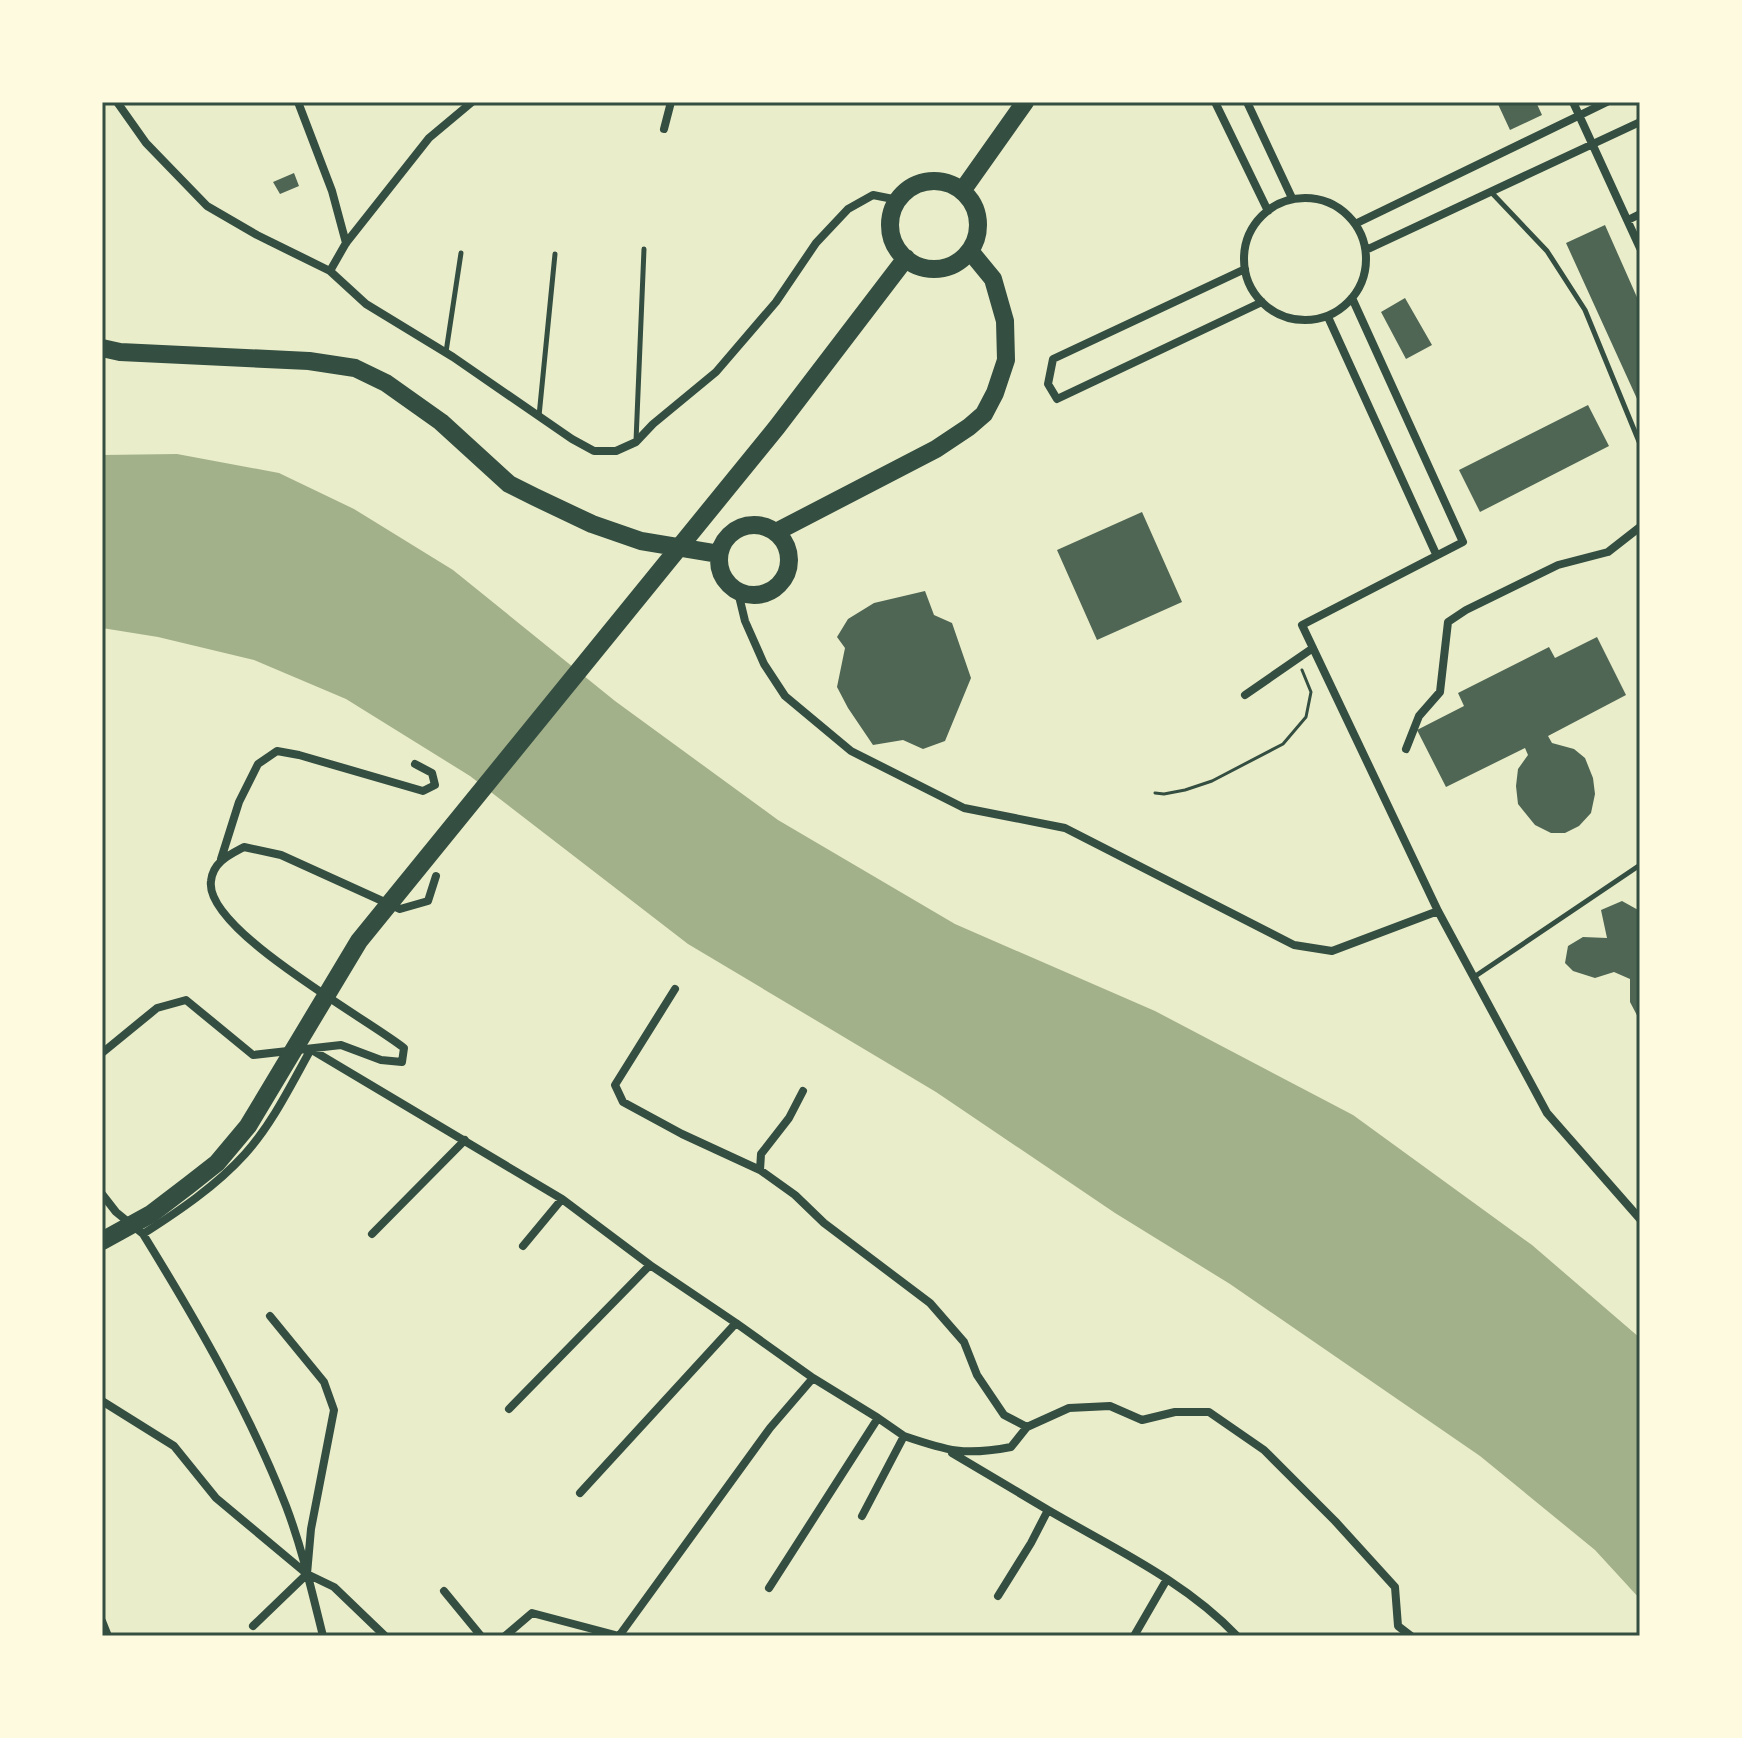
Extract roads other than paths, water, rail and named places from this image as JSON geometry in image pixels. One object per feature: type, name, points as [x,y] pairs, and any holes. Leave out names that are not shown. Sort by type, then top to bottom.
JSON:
[{"type":"highway","points":[[962,191],[1025,102]]},
{"type":"highway","points":[[935,181],[950,183],[962,191],[972,202],[977,215],[978,230],[970,251],[955,264],[941,269],[926,269],[906,258],[894,242],[890,228],[898,200],[921,183],[935,181]]},
{"type":"highway","points":[[776,532],[936,449],[984,414],[1006,360],[1005,321],[993,279],[970,251]]},
{"type":"highway","points":[[102,1241],[151,1214],[217,1163],[248,1126],[359,941],[777,427],[906,258]]},
{"type":"highway","points":[[102,348],[120,352],[309,361],[355,368],[386,383],[441,422],[509,484],[592,524],[641,541],[719,554]]},
{"type":"highway","points":[[765,526],[785,541],[790,565],[786,576],[771,592],[760,596],[738,592],[722,576],[719,554],[723,542],[742,527],[765,526]]},
{"type":"street","points":[[117,102],[146,143],[207,206],[330,271],[366,304],[446,352],[594,451],[616,451],[636,442],[716,372],[776,302],[816,243],[848,209],[873,195],[898,200]]},
{"type":"street","points":[[298,102],[332,191],[346,243]]},
{"type":"street","points":[[330,271],[346,243],[429,138],[472,102]]},
{"type":"street","points":[[664,129],[671,102]]},
{"type":"street","points":[[1215,102],[1268,211]]},
{"type":"street","points":[[1247,102],[1292,198]]},
{"type":"street","points":[[1573,102],[1640,248]]},
{"type":"street","points":[[1355,224],[1607,102]]},
{"type":"street","points":[[1366,250],[1640,122]]},
{"type":"street","points":[[1313,197],[1332,203],[1348,215],[1360,231],[1366,250],[1366,271],[1358,290],[1345,306],[1328,317],[1308,321],[1288,318],[1269,309],[1255,294],[1245,269],[1244,256],[1248,236],[1258,219],[1268,211],[1292,198],[1313,197]]},
{"type":"street","points":[[1628,220],[1640,214]]},
{"type":"street","points":[[1245,269],[1053,359],[1048,384],[1057,399],[1262,302]]},
{"type":"street","points":[[1352,298],[1463,542],[1302,625],[1438,911],[1547,1113],[1640,1219]]},
{"type":"street","points":[[1328,317],[1436,554]]},
{"type":"street","points":[[1406,749],[1419,716],[1440,692],[1448,622],[1558,565],[1608,552],[1640,527]]},
{"type":"street","points":[[738,592],[745,621],[764,664],[785,696],[851,751],[964,808],[1065,828],[1294,945],[1332,951],[1438,911]]},
{"type":"street","points":[[1245,695],[1313,648]]},
{"type":"street","points":[[102,1053],[157,1008],[186,1000],[253,1055],[341,1045],[381,1060],[402,1062],[404,1048],[378,1028],[306,984],[231,923],[215,899],[211,881],[239,802],[258,764],[277,751],[423,791],[435,785],[432,773],[415,764]]},
{"type":"street","points":[[221,859],[244,847],[281,855],[400,909],[428,901],[436,876]]},
{"type":"street","points":[[675,989],[615,1085],[623,1102],[682,1134],[760,1170],[930,1303],[964,1342],[977,1375],[1004,1415],[1027,1427]]},
{"type":"street","points":[[311,1049],[562,1199],[650,1265],[813,1378],[904,1436],[949,1452],[1167,1579],[1217,1615],[1237,1636]]},
{"type":"street","points":[[143,1234],[187,1206],[245,1154],[287,1093],[311,1049]]},
{"type":"street","points":[[760,1170],[761,1154],[789,1118],[803,1091]]},
{"type":"street","points":[[372,1234],[465,1140]]},
{"type":"street","points":[[102,1194],[116,1212],[143,1234],[184,1300],[265,1455],[287,1509],[323,1636]]},
{"type":"street","points":[[523,1246],[562,1199]]},
{"type":"street","points":[[509,1409],[650,1265]]},
{"type":"street","points":[[253,1626],[307,1574],[311,1529],[334,1410],[324,1382],[270,1316]]},
{"type":"street","points":[[580,1493],[736,1323]]},
{"type":"street","points":[[505,1636],[532,1613],[619,1636],[770,1428],[813,1378]]},
{"type":"street","points":[[102,1401],[174,1446],[216,1498],[307,1574],[334,1587],[385,1636]]},
{"type":"street","points":[[949,1452],[986,1452],[1011,1447],[1027,1427],[1069,1408],[1110,1406],[1142,1420],[1175,1412],[1209,1412],[1264,1450],[1395,1587],[1398,1626],[1411,1636]]},
{"type":"street","points":[[769,1588],[878,1418]]},
{"type":"street","points":[[862,1516],[904,1436]]},
{"type":"street","points":[[998,1596],[1048,1510]]},
{"type":"street","points":[[1134,1636],[1167,1579]]},
{"type":"street","points":[[444,1591],[481,1636]]},
{"type":"street","points":[[102,1621],[108,1636]]},
{"type":"lane","points":[[1491,192],[1547,251],[1585,310],[1640,444]]},
{"type":"lane","points":[[636,442],[644,249]]},
{"type":"lane","points":[[446,352],[461,253]]},
{"type":"lane","points":[[539,417],[555,254]]},
{"type":"lane","points":[[1474,977],[1640,865]]}]
